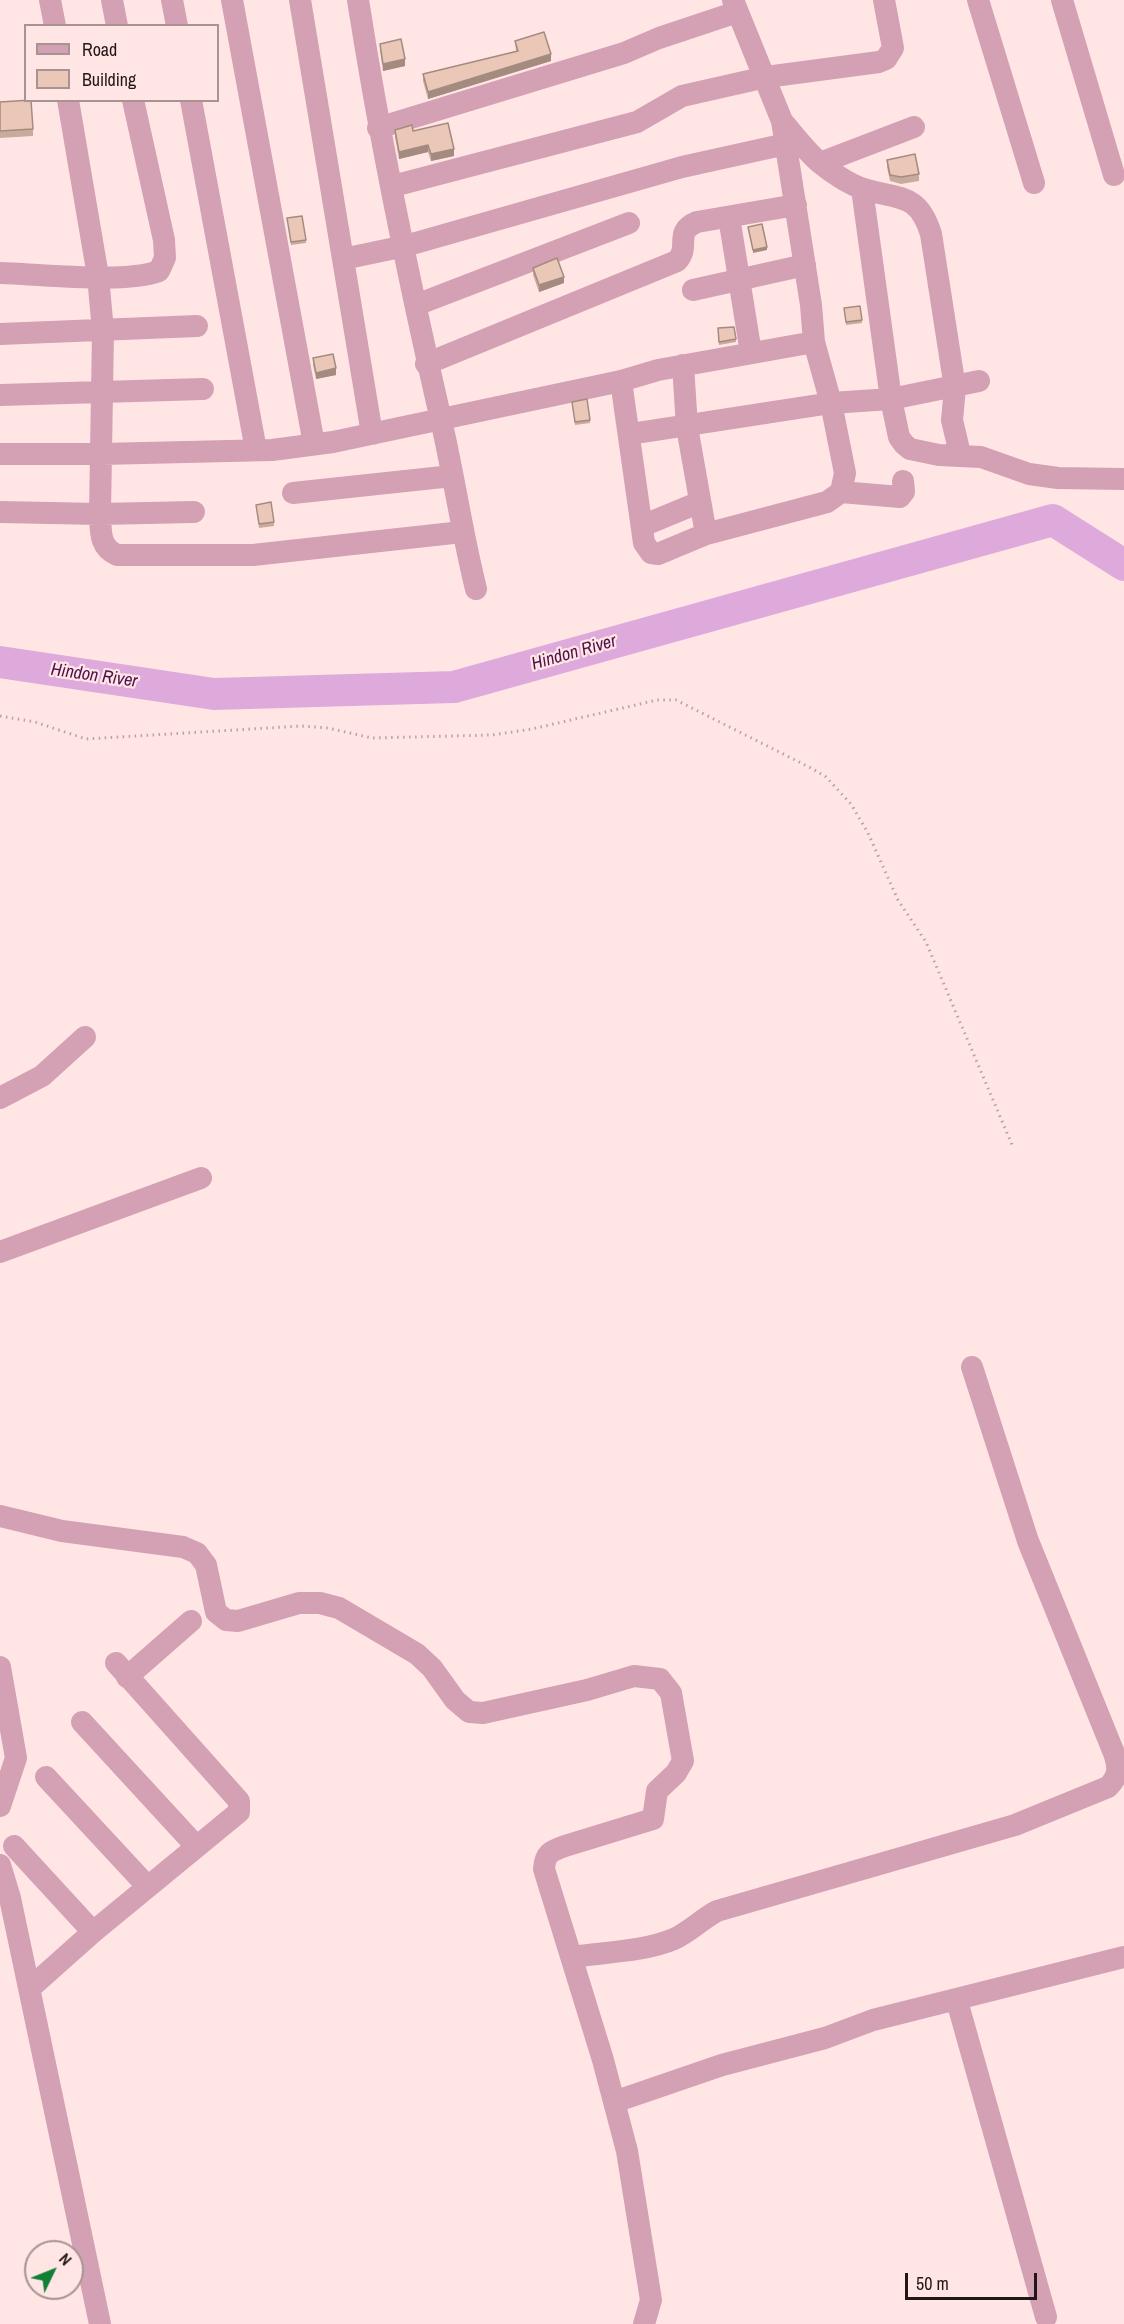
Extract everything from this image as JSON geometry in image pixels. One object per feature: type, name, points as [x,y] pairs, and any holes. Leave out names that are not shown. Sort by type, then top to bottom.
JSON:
[{"type":"street","points":[[50,0],[55,24]]},
{"type":"street","points":[[112,0],[117,24]]},
{"type":"street","points":[[172,0],[177,24]]},
{"type":"street","points":[[232,0],[314,444]]},
{"type":"street","points":[[300,0],[372,434]]},
{"type":"street","points":[[358,0],[378,128],[393,186],[426,364],[441,420],[462,532],[476,589]]},
{"type":"street","points":[[393,186],[637,122],[661,105],[682,96],[766,77],[879,63],[886,59],[893,48],[884,0]]},
{"type":"street","points":[[978,0],[1034,183]]},
{"type":"street","points":[[1062,0],[1114,175]]},
{"type":"street","points":[[378,128],[624,53],[735,6],[766,77],[782,121],[805,265],[814,342],[831,403],[845,472],[841,492]]},
{"type":"street","points":[[68,102],[98,276],[103,331],[100,514],[102,542],[106,550],[117,555],[253,555],[462,532]]},
{"type":"street","points":[[0,273],[98,276],[148,275],[159,271],[165,258],[164,240],[133,102]]},
{"type":"street","points":[[191,102],[256,450]]},
{"type":"street","points":[[782,121],[820,163],[862,189],[902,197],[916,205],[926,216],[931,234],[955,388],[952,420],[960,454]]},
{"type":"street","points":[[820,163],[914,127]]},
{"type":"street","points":[[343,259],[405,246],[682,167],[786,144]]},
{"type":"street","points":[[862,189],[891,399],[899,437],[904,444],[910,449],[939,455],[960,454],[981,457],[1029,474],[1058,478],[1124,479]]},
{"type":"street","points":[[426,364],[677,261],[681,257],[686,228],[697,222],[796,206]]},
{"type":"street","points":[[729,217],[751,353]]},
{"type":"street","points":[[416,305],[629,223]]},
{"type":"street","points":[[693,290],[805,265]]},
{"type":"street","points":[[0,334],[197,326]]},
{"type":"street","points":[[0,454],[256,450],[314,444],[441,420],[621,381],[683,365],[814,342]]},
{"type":"street","points":[[683,365],[687,427],[706,534]]},
{"type":"street","points":[[621,381],[644,543],[651,553],[658,554],[706,534],[827,502],[841,492],[900,497],[904,492],[903,481]]},
{"type":"street","points":[[630,434],[831,403],[891,399],[955,388],[979,381]]},
{"type":"street","points":[[0,395],[103,390],[203,389]]},
{"type":"street","points":[[293,493],[452,476]]},
{"type":"street","points":[[642,526],[700,502]]},
{"type":"street","points":[[0,512],[100,514],[194,512]]},
{"type":"street","points":[[0,1098],[42,1076],[85,1037]]},
{"type":"street","points":[[0,1252],[201,1178]]},
{"type":"street","points":[[572,1957],[658,1944],[675,1938],[699,1920],[717,1911],[1015,1825],[1108,1787],[1116,1779],[1119,1768],[1114,1753],[1028,1541],[972,1367]]},
{"type":"street","points":[[0,1516],[62,1531],[183,1547],[197,1553],[206,1565],[216,1612],[225,1620],[238,1621],[299,1603],[320,1603],[339,1608],[417,1654],[432,1668],[455,1700],[469,1712],[483,1713],[587,1690],[634,1676],[660,1679],[671,1693],[683,1761],[676,1773],[657,1791],[653,1819],[550,1851],[545,1859],[544,1869],[615,2102],[627,2151],[651,2300],[644,2324]]},
{"type":"street","points":[[29,1989],[93,1932],[239,1812],[238,1801],[121,1670],[191,1621]]},
{"type":"street","points":[[0,1667],[16,1758],[6,1779],[0,1806]]},
{"type":"street","points":[[82,1722],[196,1846]]},
{"type":"street","points":[[46,1777],[148,1887]]},
{"type":"street","points":[[14,1846],[93,1932]]},
{"type":"street","points":[[0,1865],[10,1898],[100,2324]]},
{"type":"street","points":[[615,2102],[722,2065],[825,2038],[873,2020],[957,2001],[1023,1981],[1124,1957]]},
{"type":"street","points":[[957,2001],[1046,2317]]},
{"type":"path","points":[[0,716],[35,722],[86,739],[301,726],[328,728],[372,738],[492,735],[532,729],[657,700],[686,703],[753,741],[826,777],[852,804],[868,833],[898,900],[932,954],[1013,1147]]},
{"type":"building","points":[[544,32],[551,54],[428,92],[423,74],[518,51],[515,41]]},
{"type":"building","points":[[401,39],[405,59],[383,64],[380,44]]},
{"type":"building","points":[[0,102],[31,102],[33,129],[0,131]]},
{"type":"building","points":[[448,123],[454,149],[431,154],[428,145],[399,152],[395,130],[412,125],[413,131]]},
{"type":"building","points":[[915,154],[919,174],[901,177],[890,175],[887,160]]},
{"type":"building","points":[[302,216],[306,240],[291,242],[287,218]]},
{"type":"building","points":[[762,224],[767,247],[753,250],[748,227]]},
{"type":"building","points":[[557,258],[564,277],[539,285],[533,268]]},
{"type":"building","points":[[860,306],[862,320],[846,322],[844,308]]},
{"type":"building","points":[[734,327],[736,339],[719,342],[718,328]]},
{"type":"building","points":[[333,354],[336,368],[316,373],[313,358]]},
{"type":"building","points":[[587,399],[590,420],[575,422],[572,402]]},
{"type":"building","points":[[271,502],[274,522],[259,524],[256,505]]},
{"type":"waterway","name":"Hindon River","points":[[0,662],[214,694],[454,687],[1053,520],[1124,565]]}]
